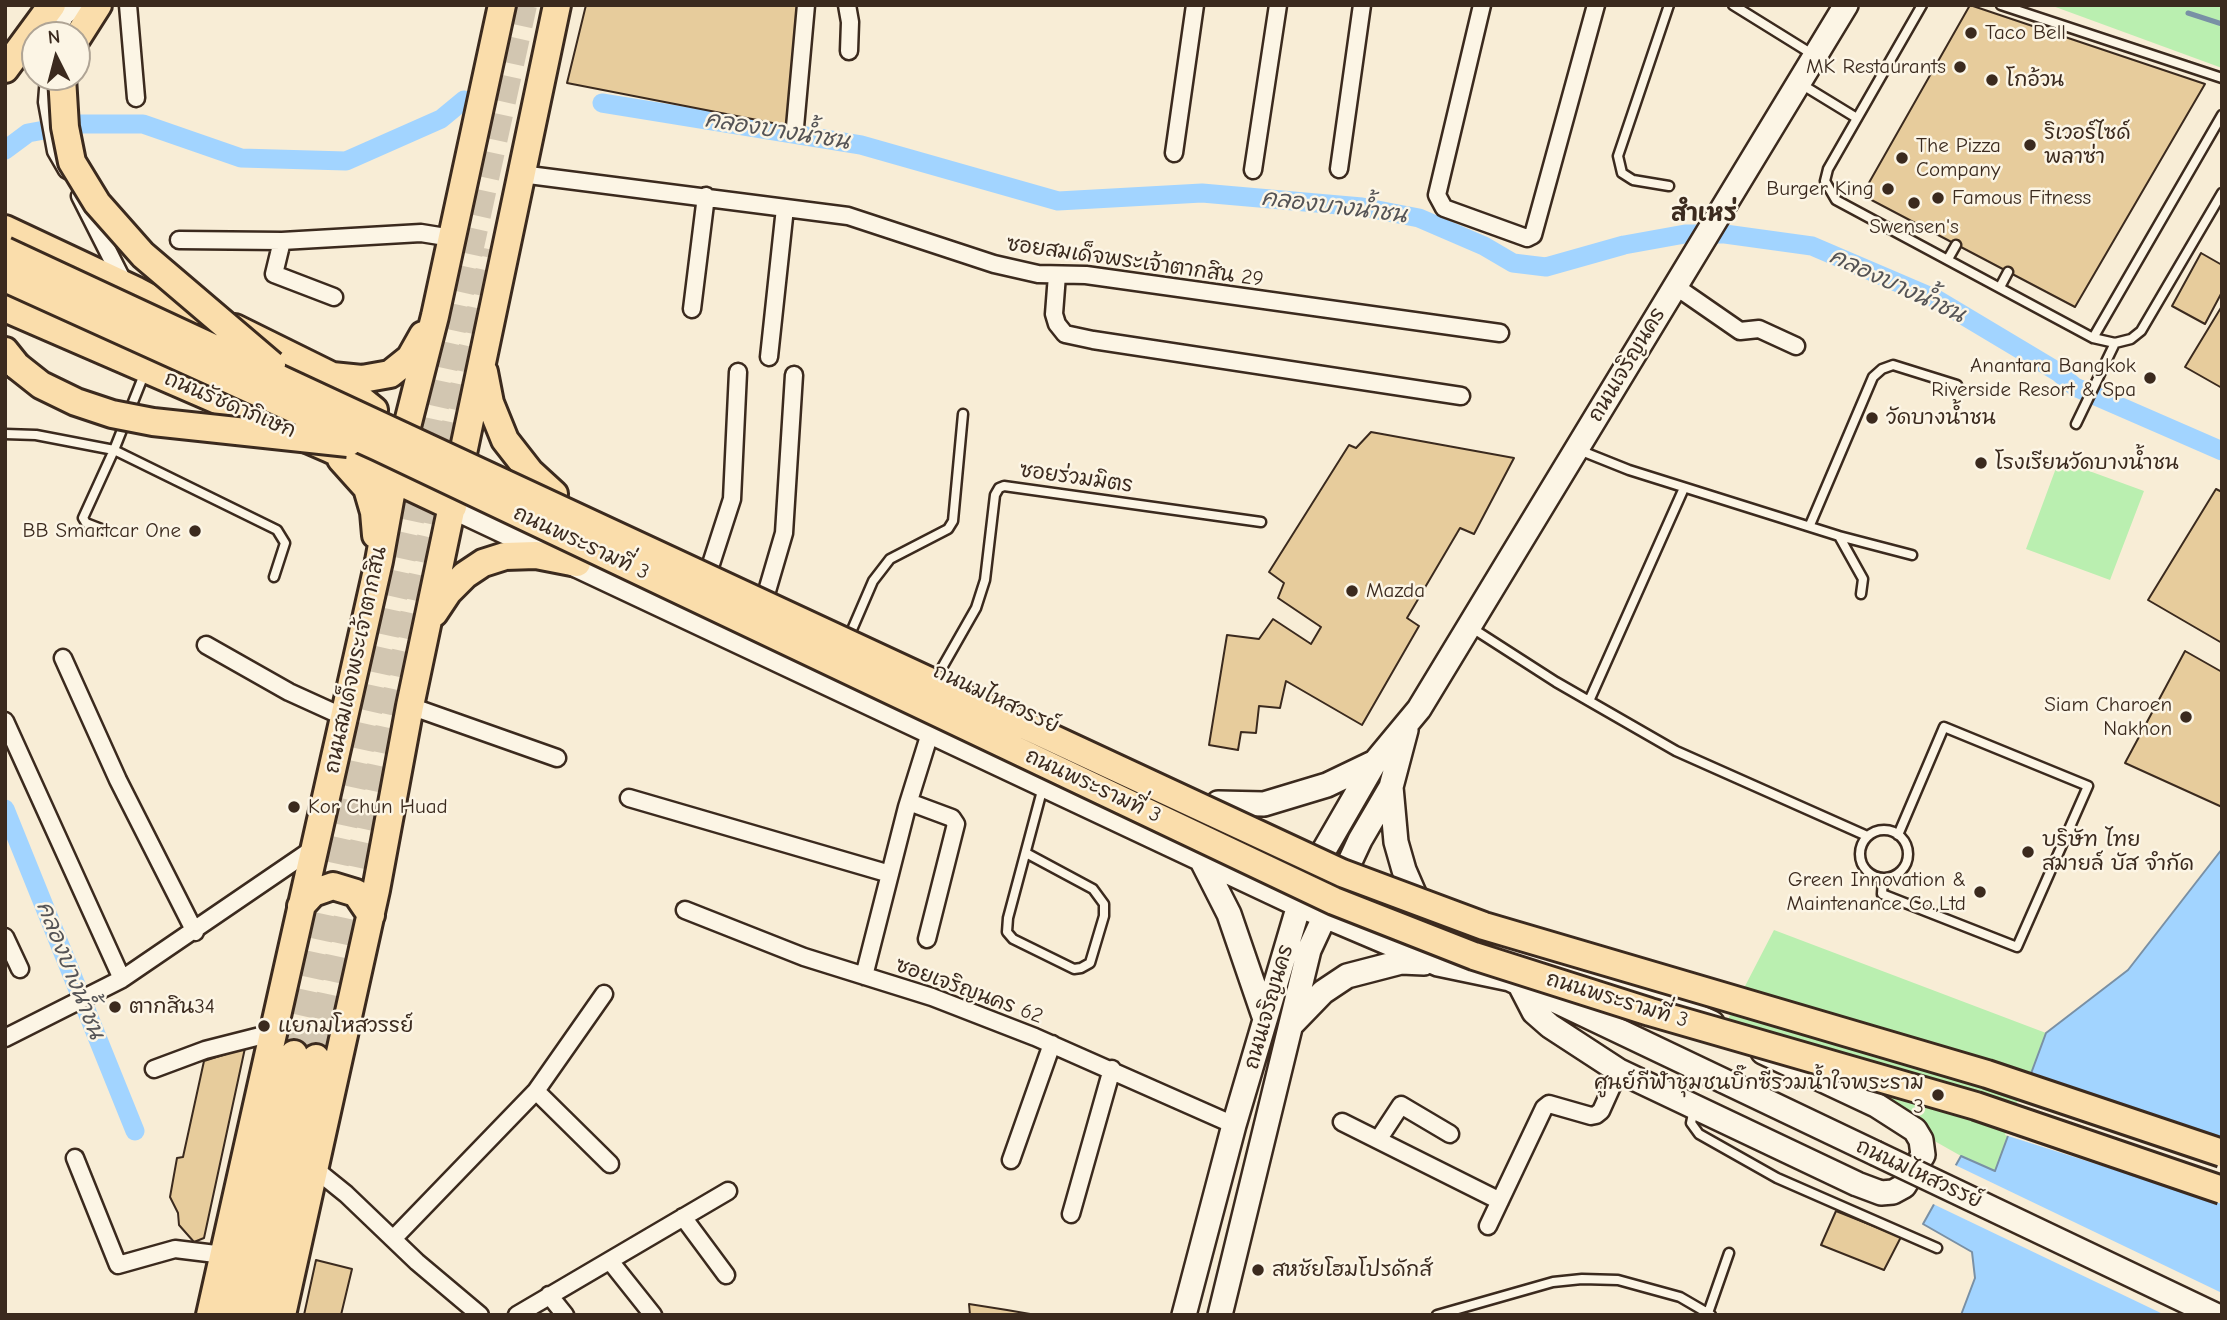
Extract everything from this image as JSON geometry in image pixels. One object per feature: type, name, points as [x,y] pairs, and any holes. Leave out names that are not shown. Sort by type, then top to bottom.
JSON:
[{"type":"main road","points":[[5,68],[13,43],[34,5]]},
{"type":"main road","points":[[5,68],[70,16],[98,5]]},
{"type":"main road","name":"ถนนสมเด็จพระเจ้าตากสิน","points":[[210,1315],[379,561],[394,478],[435,316],[502,5]]},
{"type":"main road","points":[[282,1315],[371,915],[410,706],[557,5]]},
{"type":"main road","name":"ถนนเจริญนคร","points":[[1184,1315],[1234,1125],[1299,905],[1323,852],[1375,762],[1408,724],[1470,626],[1846,5]]},
{"type":"main road","points":[[63,91],[65,127],[72,162],[97,203],[143,254],[298,387]]},
{"type":"main road","points":[[5,229],[130,287],[216,334],[406,426],[464,451]]},
{"type":"main road","name":"ถนนพระรามที่ 3","points":[[5,251],[1342,873],[1484,926],[1987,1074],[2222,1153]]},
{"type":"main road","name":"ถนนพระรามที่ 3","points":[[5,278],[378,447],[1335,901],[1474,956],[1650,1012],[1976,1106],[2222,1190]]},
{"type":"main road","points":[[130,287],[205,313],[332,376],[374,410]]},
{"type":"main road","name":"ถนนรัชดาภิเษก","points":[[5,308],[328,447],[453,507]]},
{"type":"main road","points":[[332,376],[362,379],[390,374],[410,358],[435,316]]},
{"type":"main road","points":[[194,389],[211,383],[220,373],[225,358],[223,346],[216,334]]},
{"type":"main road","points":[[5,351],[17,366],[41,385],[76,402],[113,414],[153,422],[378,447]]},
{"type":"main road","points":[[483,353],[490,403],[505,440],[530,472],[554,494]]},
{"type":"main road","points":[[328,447],[352,468],[367,488],[374,512],[379,561]]},
{"type":"main road","name":"ถนนมไหสวรรย์","points":[[464,451],[1323,852],[1420,907],[1464,937],[1514,981]]},
{"type":"main road","name":"ถนนมไหสวรรย์","points":[[453,507],[1323,916],[1438,964],[1514,981],[2214,1315]]},
{"type":"main road","points":[[429,621],[448,592],[465,575],[483,563],[505,556],[536,555],[576,563]]},
{"type":"main road","name":"ถนนเจริญนคร","points":[[1220,1315],[1309,950],[1323,916],[1391,788],[1408,724]]},
{"type":"main road","points":[[1218,803],[1264,804],[1327,785],[1375,762]]},
{"type":"main road","points":[[1391,788],[1398,850],[1420,907]]},
{"type":"main road","points":[[1200,857],[1229,914],[1265,1019]]},
{"type":"main road","points":[[301,906],[313,893],[332,886],[356,894],[371,915]]},
{"type":"main road","points":[[1464,937],[1595,974],[1679,1005],[1793,1068],[1876,1105],[1915,1130],[1921,1140],[1923,1154],[1904,1186],[1893,1192],[1881,1193],[1619,1071],[1550,1026],[1534,1012],[1514,981]]},
{"type":"main road","points":[[1292,1026],[1322,992],[1347,976],[1401,962],[1438,964]]},
{"type":"main road","points":[[236,1315],[305,1056],[259,1315]]},
{"type":"street","points":[[128,5],[136,98]]},
{"type":"street","points":[[794,127],[806,5]]},
{"type":"street","points":[[847,5],[850,22],[849,51]]},
{"type":"street","points":[[1174,153],[1195,5]]},
{"type":"street","points":[[1253,170],[1278,5]]},
{"type":"street","points":[[1339,169],[1362,5]]},
{"type":"street","points":[[1482,5],[1437,195],[1444,208],[1527,238],[1534,235],[1596,5]]},
{"type":"street","points":[[48,91],[47,102],[56,151],[130,287]]},
{"type":"street","name":"ซอยสมเด็จพระเจ้าตากสิน 29","points":[[521,174],[848,216],[994,264],[1056,275],[1100,277],[1500,333]]},
{"type":"street","points":[[692,309],[706,196]]},
{"type":"street","points":[[769,357],[785,208]]},
{"type":"street","points":[[178,240],[282,241],[421,233],[452,238]]},
{"type":"street","points":[[282,241],[274,274],[334,297]]},
{"type":"street","points":[[1056,275],[1054,314],[1057,324],[1065,334],[1093,341],[1461,396]]},
{"type":"street","points":[[1679,281],[1740,331],[1759,329],[1796,346]]},
{"type":"street","points":[[710,567],[732,499],[738,372]]},
{"type":"street","points":[[767,591],[784,533],[794,374]]},
{"type":"street","points":[[206,645],[289,692],[344,717]]},
{"type":"street","points":[[63,658],[118,780],[195,932]]},
{"type":"street","points":[[410,706],[557,758]]},
{"type":"street","points":[[5,720],[122,979]]},
{"type":"street","points":[[864,976],[909,802],[931,730]]},
{"type":"street","points":[[629,798],[890,874]]},
{"type":"street","points":[[909,802],[951,818],[956,824],[927,939]]},
{"type":"street","points":[[5,1038],[122,979],[195,932],[314,848]]},
{"type":"street","name":"ซอยเจริญนคร 62","points":[[685,910],[804,957],[932,997],[1112,1069],[1234,1125]]},
{"type":"street","points":[[5,937],[20,969]]},
{"type":"street","points":[[393,1240],[536,1091],[604,994]]},
{"type":"street","points":[[154,1069],[205,1051],[272,1033]]},
{"type":"street","points":[[1011,1160],[1052,1044]]},
{"type":"street","points":[[1071,1214],[1112,1069]]},
{"type":"street","points":[[1488,1226],[1544,1108],[1549,1104],[1591,1116],[1597,1115],[1619,1071]]},
{"type":"street","points":[[536,1091],[610,1164]]},
{"type":"street","points":[[1378,1140],[1401,1105],[1450,1134]]},
{"type":"street","points":[[1342,1122],[1500,1201]]},
{"type":"street","points":[[75,1158],[118,1265],[175,1249],[224,1255]]},
{"type":"street","points":[[315,1170],[346,1194],[393,1240],[480,1315]]},
{"type":"street","points":[[517,1315],[728,1191]]},
{"type":"street","points":[[683,1217],[726,1275]]},
{"type":"street","points":[[610,1261],[653,1315]]},
{"type":"street","points":[[549,1295],[565,1315]]},
{"type":"lane","points":[[1669,186],[1633,180],[1622,173],[1619,156],[1670,5]]},
{"type":"lane","points":[[1733,5],[1815,55]]},
{"type":"lane","points":[[1922,5],[1828,169],[1825,181],[1836,200],[2093,338],[2115,343],[2131,339],[2141,331],[2222,193]]},
{"type":"lane","points":[[2001,5],[2222,78]]},
{"type":"lane","points":[[1798,82],[1856,117]]},
{"type":"lane","points":[[2093,338],[2220,124]]},
{"type":"lane","points":[[1948,259],[1956,244]]},
{"type":"lane","points":[[2000,288],[2008,272]]},
{"type":"lane","points":[[2076,424],[2098,373],[2115,343]]},
{"type":"lane","points":[[1810,526],[1873,377],[1882,369],[1893,365],[1956,385]]},
{"type":"lane","points":[[104,530],[86,523],[83,518],[146,369]]},
{"type":"lane","points":[[851,632],[873,581],[890,559],[940,533],[953,521],[963,414]]},
{"type":"lane","points":[[5,434],[36,435],[114,450],[277,530],[285,543],[274,577]]},
{"type":"lane","points":[[1576,449],[1684,488],[1839,536],[1912,555]]},
{"type":"lane","name":"ซอยร่วมมิตร","points":[[939,673],[979,599],[985,580],[995,495],[999,488],[1004,486],[1261,522]]},
{"type":"lane","points":[[1589,701],[1684,488]]},
{"type":"lane","points":[[1839,536],[1863,579],[1861,594]]},
{"type":"lane","points":[[1470,626],[1589,701],[1676,751],[1867,836]]},
{"type":"lane","points":[[1884,878],[1882,894],[2017,947],[2088,786],[1944,727],[1898,835]]},
{"type":"lane","points":[[1026,853],[1093,889],[1104,904],[1104,916],[1090,963],[1081,968],[1074,969],[1013,939],[1007,932],[1026,853],[1044,783]]},
{"type":"lane","points":[[1883,830],[1898,835],[1907,847],[1906,862],[1897,874],[1884,878],[1875,877],[1863,866],[1860,850],[1867,836],[1883,830]]},
{"type":"lane","points":[[1694,1106],[1691,1123],[1699,1133],[1777,1178],[1937,1248]]},
{"type":"lane","points":[[1437,1315],[1460,1311],[1553,1282],[1582,1279],[1618,1280],[1667,1294],[1709,1314],[1729,1254]]},
{"type":"green space","points":[[2050,5],[2222,5],[2222,68]]},
{"type":"green space","points":[[2059,460],[2144,491],[2110,580],[2026,549]]},
{"type":"green space","name":"ศูนย์กีฬาชุมชนบิ๊กซีรวมน้ำใจพระราม 3","points":[[1774,930],[2046,1033],[1995,1171],[1961,1156],[1726,1023]]},
{"type":"water","points":[[2222,849],[2222,1315],[1961,1315],[1975,1278],[1972,1252],[1923,1224],[1961,1156],[1995,1171],[2046,1033],[2128,970]]},
{"type":"pier","points":[[2027,1076],[2222,1140],[2222,1204],[2005,1135]]},
{"type":"pier","points":[[1953,1164],[2222,1293],[2222,1315],[2165,1315],[1931,1203]]},
{"type":"building","points":[[586,5],[798,5],[788,126],[567,83]]},
{"type":"building","name":"ริเวอร์ไซด์ พลาซ่า","points":[[1970,5],[2205,84],[2075,307],[1862,195]]},
{"type":"building","points":[[2201,253],[2222,265],[2222,292],[2205,324],[2172,306]]},
{"type":"building","name":"Anantara Bangkok Riverside Resort & Spa","points":[[2222,306],[2222,388],[2185,367]]},
{"type":"building","name":"Mazda","points":[[1371,432],[1514,458],[1474,534],[1460,528],[1407,618],[1419,626],[1362,725],[1286,681],[1280,708],[1259,706],[1256,733],[1241,732],[1238,750],[1209,745],[1227,635],[1259,639],[1273,619],[1311,644],[1321,627],[1278,598],[1284,583],[1269,572],[1349,445],[1356,448]]},
{"type":"building","points":[[2216,489],[2222,492],[2222,643],[2148,600]]},
{"type":"building","name":"Siam Charoen Nakhon","points":[[2185,651],[2222,672],[2222,807],[2125,763]]},
{"type":"building","points":[[245,1048],[204,1238],[194,1242],[179,1225],[178,1213],[170,1197],[177,1158],[183,1157],[204,1061]]},
{"type":"building","points":[[1836,1211],[1901,1237],[1884,1270],[1821,1245]]},
{"type":"building","points":[[316,1260],[352,1269],[341,1315],[304,1315]]},
{"type":"building","points":[[969,1304],[1007,1310],[1036,1315],[970,1315]]},
{"type":"waterway","points":[[2188,13],[2222,24]]},
{"type":"waterway","name":"คลองบางน้ำชน","points":[[5,150],[28,133],[77,124],[143,124],[241,158],[346,161],[441,119],[464,100]]},
{"type":"waterway","name":"คลองบางน้ำชน","points":[[602,103],[861,145],[1058,201],[1202,193],[1362,207],[1419,218],[1484,246],[1513,263],[1546,267],[1624,245],[1685,234],[1725,234],[1812,246],[1936,299],[2058,372],[2075,387],[2222,451]]},
{"type":"waterway","name":"คลองบางน้ำชน","points":[[5,809],[135,1131]]},
{"type":"tunnel","points":[[294,1054],[524,5]]},
{"type":"tunnel","points":[[316,1058],[493,250]]},
{"type":"place","name":"Taco Bell","points":[[1971,33]]},
{"type":"place","name":"MK Restaurants","points":[[1960,67]]},
{"type":"place","name":"โกอ้วน","points":[[1992,80]]},
{"type":"place","name":"ริเวอร์ไซด์ พลาซ่า","points":[[2030,145]]},
{"type":"place","name":"The Pizza Company","points":[[1902,158]]},
{"type":"place","name":"Burger King","points":[[1888,189]]},
{"type":"place","name":"Famous Fitness","points":[[1938,198]]},
{"type":"place","name":"Swensen's","points":[[1914,203]]},
{"type":"place","name":"Anantara Bangkok Riverside Resort & Spa","points":[[2150,378]]},
{"type":"place","name":"วัดบางน้ำชน","points":[[1872,418]]},
{"type":"place","name":"โรงเรียนวัดบางน้ำชน","points":[[1981,463]]},
{"type":"place","name":"BB Smartcar One","points":[[195,531]]},
{"type":"place","name":"Mazda","points":[[1352,591]]},
{"type":"place","name":"Siam Charoen Nakhon","points":[[2186,717]]},
{"type":"place","name":"Kor Chun Huad","points":[[294,807]]},
{"type":"place","name":"บริษัท ไทย สมายล์ บัส จำกัด","points":[[2028,852]]},
{"type":"place","name":"Green Innovation & Maintenance Co.,Ltd","points":[[1980,892]]},
{"type":"place","name":"ตากสิน34","points":[[115,1007]]},
{"type":"place","name":"แยกมโหสวรรย์","points":[[264,1026]]},
{"type":"place","name":"ศูนย์กีฬาชุมชนบิ๊กซีรวมน้ำใจพระราม 3","points":[[1938,1095]]},
{"type":"place","name":"สหชัยโฮมโปรดักส์","points":[[1258,1270]]},
{"type":"district","name":"สำเหร่","points":[[1704,214]]}]
